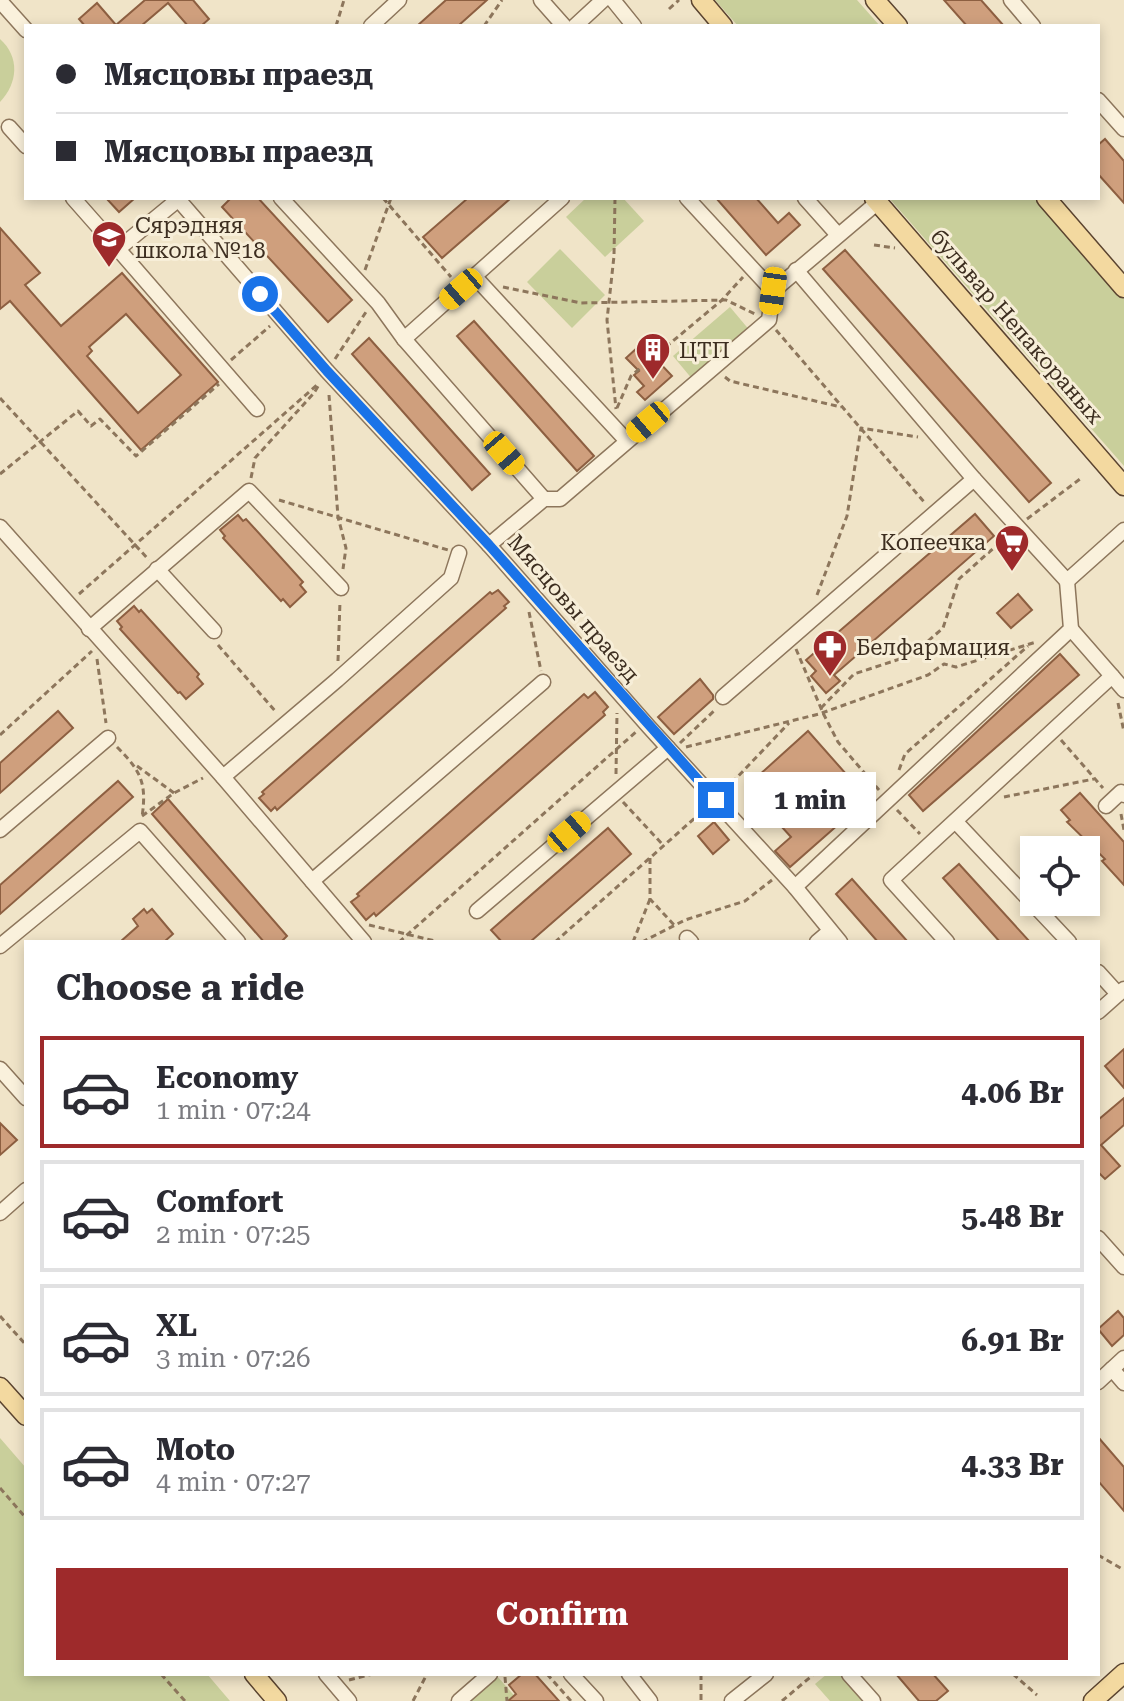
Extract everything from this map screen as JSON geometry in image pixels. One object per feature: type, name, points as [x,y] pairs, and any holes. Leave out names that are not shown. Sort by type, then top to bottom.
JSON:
[{"type":"main road","points":[[701,0],[721,24]]},
{"type":"main road","points":[[883,3],[897,24]]},
{"type":"main road","name":"бульвар Непакораных","points":[[876,200],[1124,486]]},
{"type":"main road","points":[[1048,200],[1124,288]]},
{"type":"main road","points":[[0,1387],[24,1414]]},
{"type":"main road","points":[[1093,1701],[1124,1673]]},
{"type":"main road","points":[[256,1676],[277,1701]]},
{"type":"street","points":[[373,24],[399,0]]},
{"type":"street","points":[[541,0],[562,24]]},
{"type":"street","points":[[577,24],[603,0]]},
{"type":"street","points":[[613,0],[632,24]]},
{"type":"street","points":[[1011,0],[1031,24]]},
{"type":"street","points":[[0,1],[24,28]]},
{"type":"street","points":[[1100,102],[1124,129]]},
{"type":"street","points":[[9,127],[24,144]]},
{"type":"street","points":[[75,200],[257,409]]},
{"type":"street","points":[[118,249],[176,200]]},
{"type":"street","name":"Мясцовы праезд","points":[[180,200],[327,371],[489,545],[795,887],[835,936]]},
{"type":"street","points":[[283,200],[374,299],[404,339],[544,499]]},
{"type":"street","points":[[404,339],[461,289],[477,279],[560,200]]},
{"type":"street","points":[[689,200],[773,291]]},
{"type":"street","points":[[807,200],[838,235]]},
{"type":"street","points":[[489,545],[544,499],[560,499],[769,320],[773,291],[876,200]]},
{"type":"street","points":[[796,270],[974,479],[1067,581],[1071,629],[1124,690]]},
{"type":"street","points":[[477,279],[626,440]]},
{"type":"street","points":[[723,697],[974,479]]},
{"type":"street","points":[[89,629],[249,491],[341,588]]},
{"type":"street","points":[[0,527],[220,774],[362,940]]},
{"type":"street","points":[[1067,581],[1124,530]]},
{"type":"street","points":[[220,774],[286,724],[451,578],[459,553]]},
{"type":"street","points":[[157,569],[214,631]]},
{"type":"street","points":[[795,887],[1071,629]]},
{"type":"street","points":[[945,940],[891,880],[1112,676]]},
{"type":"street","points":[[312,881],[543,682]]},
{"type":"street","points":[[0,830],[108,738]]},
{"type":"street","points":[[477,911],[669,749]]},
{"type":"street","points":[[956,822],[1067,940]]},
{"type":"street","points":[[0,946],[140,831],[236,940]]},
{"type":"street","points":[[1100,974],[1121,991],[1100,1010]]},
{"type":"street","points":[[0,1069],[24,1096]]},
{"type":"street","points":[[0,1213],[24,1192]]},
{"type":"street","points":[[1100,1240],[1124,1267]]},
{"type":"street","points":[[1100,1380],[1124,1358]]},
{"type":"street","points":[[1112,1369],[1124,1383]]},
{"type":"street","points":[[328,1676],[349,1701]]},
{"type":"street","points":[[459,1701],[488,1676]]},
{"type":"street","points":[[573,1676],[596,1701]]},
{"type":"street","points":[[631,1676],[650,1701]]},
{"type":"street","points":[[732,1701],[763,1676]]},
{"type":"street","points":[[851,1676],[873,1701]]},
{"type":"path","points":[[337,24],[344,0]]},
{"type":"path","points":[[485,24],[502,0]]},
{"type":"path","points":[[669,9],[679,0]]},
{"type":"path","points":[[385,200],[461,289]]},
{"type":"path","points":[[360,283],[390,200]]},
{"type":"path","points":[[615,200],[614,256],[607,320],[616,411],[631,376],[722,300],[751,268]]},
{"type":"path","points":[[477,279],[581,303],[722,300],[769,320],[935,513]]},
{"type":"path","points":[[337,680],[346,548],[338,517],[327,371],[374,299]]},
{"type":"path","points":[[0,474],[78,411],[91,426],[100,419],[136,456],[281,318]]},
{"type":"path","points":[[713,367],[730,381],[843,407]]},
{"type":"path","points":[[68,605],[320,383],[255,458],[249,491]]},
{"type":"path","points":[[0,398],[157,569]]},
{"type":"path","points":[[861,428],[942,441]]},
{"type":"path","points":[[816,598],[847,516],[861,428]]},
{"type":"path","points":[[822,710],[854,674],[912,655],[943,628],[959,579],[1017,526],[1080,479]]},
{"type":"path","points":[[279,500],[459,553]]},
{"type":"path","points":[[529,612],[543,682]]},
{"type":"path","points":[[214,631],[213,639],[286,724]]},
{"type":"path","points":[[791,638],[838,742],[887,800],[931,845]]},
{"type":"path","points":[[669,749],[791,721],[928,675],[944,664],[956,667],[1044,639]]},
{"type":"path","points":[[0,735],[101,643]]},
{"type":"path","points":[[887,800],[905,754],[1031,644]]},
{"type":"path","points":[[617,691],[614,793],[664,846]]},
{"type":"path","points":[[669,749],[723,703],[723,697]]},
{"type":"path","points":[[557,940],[716,800],[791,721]]},
{"type":"path","points":[[401,940],[646,723]]},
{"type":"path","points":[[1053,731],[1120,808],[1124,830]]},
{"type":"path","points":[[133,763],[174,793]]},
{"type":"path","points":[[142,816],[174,793],[220,774]]},
{"type":"path","points":[[977,803],[1094,779]]},
{"type":"path","points":[[634,940],[650,899],[650,858]]},
{"type":"path","points":[[646,940],[674,926],[745,901],[782,873]]},
{"type":"path","points":[[650,899],[689,940]]},
{"type":"path","points":[[345,920],[432,940]]},
{"type":"path","points":[[0,1316],[24,1343]]},
{"type":"path","points":[[0,1488],[24,1516]]},
{"type":"path","points":[[1100,1556],[1124,1570]]},
{"type":"path","points":[[163,1676],[185,1701]]},
{"type":"path","points":[[346,1680],[364,1676]]},
{"type":"path","points":[[413,1701],[426,1676]]},
{"type":"path","points":[[505,1676],[507,1701]]},
{"type":"path","points":[[549,1676],[571,1701]]},
{"type":"path","points":[[701,1676],[701,1701]]},
{"type":"path","points":[[782,1701],[812,1676]]},
{"type":"path","points":[[1015,1676],[1037,1695]]},
{"type":"green space","points":[[715,0],[857,0],[878,24],[736,24]]},
{"type":"green space","points":[[0,39],[11,54],[14,70],[10,87],[0,102]]},
{"type":"green space","points":[[584,200],[625,200],[644,221],[605,257],[566,217]]},
{"type":"green space","points":[[891,200],[1036,200],[1124,299],[1124,466]]},
{"type":"green space","points":[[560,249],[605,295],[572,328],[527,282]]},
{"type":"green space","points":[[730,307],[751,332],[693,380],[673,356]]},
{"type":"green space","points":[[0,1438],[24,1466],[24,1676],[209,1676],[230,1701],[0,1701]]},
{"type":"green space","points":[[497,1676],[519,1701],[469,1701]]},
{"type":"green space","points":[[825,1676],[861,1676],[880,1701],[830,1701],[815,1684]]},
{"type":"building","points":[[145,0],[193,0],[209,19],[203,24],[186,24],[168,3],[143,24],[117,24]]},
{"type":"building","points":[[446,0],[487,0],[460,24],[419,24]]},
{"type":"building","points":[[944,0],[981,0],[1002,24],[965,24]]},
{"type":"building","points":[[97,3],[115,24],[83,24],[79,19]]},
{"type":"building","points":[[1105,139],[1124,161],[1124,203],[1100,176],[1100,143]]},
{"type":"building","points":[[108,200],[133,200],[119,212]]},
{"type":"building","points":[[229,200],[260,200],[352,300],[328,322],[222,207]]},
{"type":"building","points":[[466,200],[509,200],[442,258],[423,237]]},
{"type":"building","points":[[718,200],[758,200],[778,223],[789,213],[800,225],[766,255]]},
{"type":"building","points":[[0,228],[40,273],[25,285],[61,326],[122,273],[218,382],[141,450],[10,301],[0,309]],"holes":[[[126,314],[181,375],[138,413],[87,356],[92,351],[89,347]]]},
{"type":"building","points":[[845,250],[1051,483],[1029,502],[823,269]]},
{"type":"building","points":[[474,321],[594,456],[577,471],[457,336]]},
{"type":"building","points":[[369,338],[490,474],[472,490],[352,354]]},
{"type":"building","name":"ЦТП","points":[[637,348],[649,362],[654,357],[672,376],[645,400],[637,392],[644,386],[634,375],[639,371],[626,358]]},
{"type":"building","points":[[975,514],[994,536],[834,675],[840,681],[826,693],[811,676],[816,671],[806,660]]},
{"type":"building","points":[[238,515],[243,521],[246,519],[303,582],[300,585],[306,592],[290,607],[223,538],[225,536],[220,530]]},
{"type":"building","points":[[498,590],[509,602],[504,606],[506,608],[277,810],[275,807],[271,811],[259,798],[264,794],[262,792],[490,592],[492,594]]},
{"type":"building","points":[[1018,594],[1032,610],[1011,628],[997,613]]},
{"type":"building","points":[[134,606],[199,674],[197,677],[203,684],[186,699],[120,629],[122,627],[117,621]]},
{"type":"building","points":[[1060,654],[1079,675],[923,811],[909,795]]},
{"type":"building","points":[[700,679],[713,699],[674,734],[658,717]]},
{"type":"building","points":[[595,692],[608,707],[603,712],[605,715],[376,916],[374,913],[366,920],[351,902],[359,896],[357,894],[584,694],[588,698]]},
{"type":"building","points":[[58,711],[73,728],[0,793],[0,763]]},
{"type":"building","points":[[808,731],[854,783],[848,788],[856,797],[850,802],[856,809],[790,867],[775,851],[791,837],[771,815],[782,804],[757,777]]},
{"type":"building","points":[[118,781],[133,797],[0,914],[0,885]]},
{"type":"building","points":[[1080,793],[1124,842],[1124,885],[1102,861],[1105,859],[1100,854],[1100,836],[1081,836],[1067,822],[1070,820],[1061,810]]},
{"type":"building","points":[[168,799],[287,936],[283,940],[262,940],[152,814]]},
{"type":"building","points":[[714,822],[729,840],[713,854],[698,836]]},
{"type":"building","points":[[608,828],[631,854],[532,940],[500,940],[491,930]]},
{"type":"building","points":[[959,864],[1028,940],[998,940],[943,878]]},
{"type":"building","points":[[852,879],[906,940],[876,940],[836,894]]},
{"type":"building","points":[[144,909],[147,913],[152,909],[173,934],[166,940],[122,940],[138,926],[133,919]]},
{"type":"building","points":[[1124,1049],[1124,1088],[1105,1066]]},
{"type":"building","points":[[1124,1098],[1124,1125],[1101,1145],[1120,1166],[1105,1179],[1100,1174],[1100,1118]]},
{"type":"building","points":[[0,1123],[17,1140],[0,1155]]},
{"type":"building","points":[[1118,1311],[1124,1318],[1124,1335],[1112,1346],[1100,1327]]},
{"type":"building","points":[[1100,1439],[1124,1467],[1124,1511],[1100,1483]]},
{"type":"building","points":[[520,1676],[537,1676],[559,1701],[508,1701],[516,1694],[509,1685]]},
{"type":"building","points":[[898,1676],[935,1676],[948,1691],[936,1701],[919,1701]]},
{"type":"place","name":"Сярэдняя школа №18","points":[[109,269]]},
{"type":"place","name":"ЦТП","points":[[653,381]]},
{"type":"place","name":"Копеечка","points":[[1012,573]]},
{"type":"place","name":"Белфармация","points":[[830,678]]},
{"type":"route","points":[[260,294],[716,800]]}]
